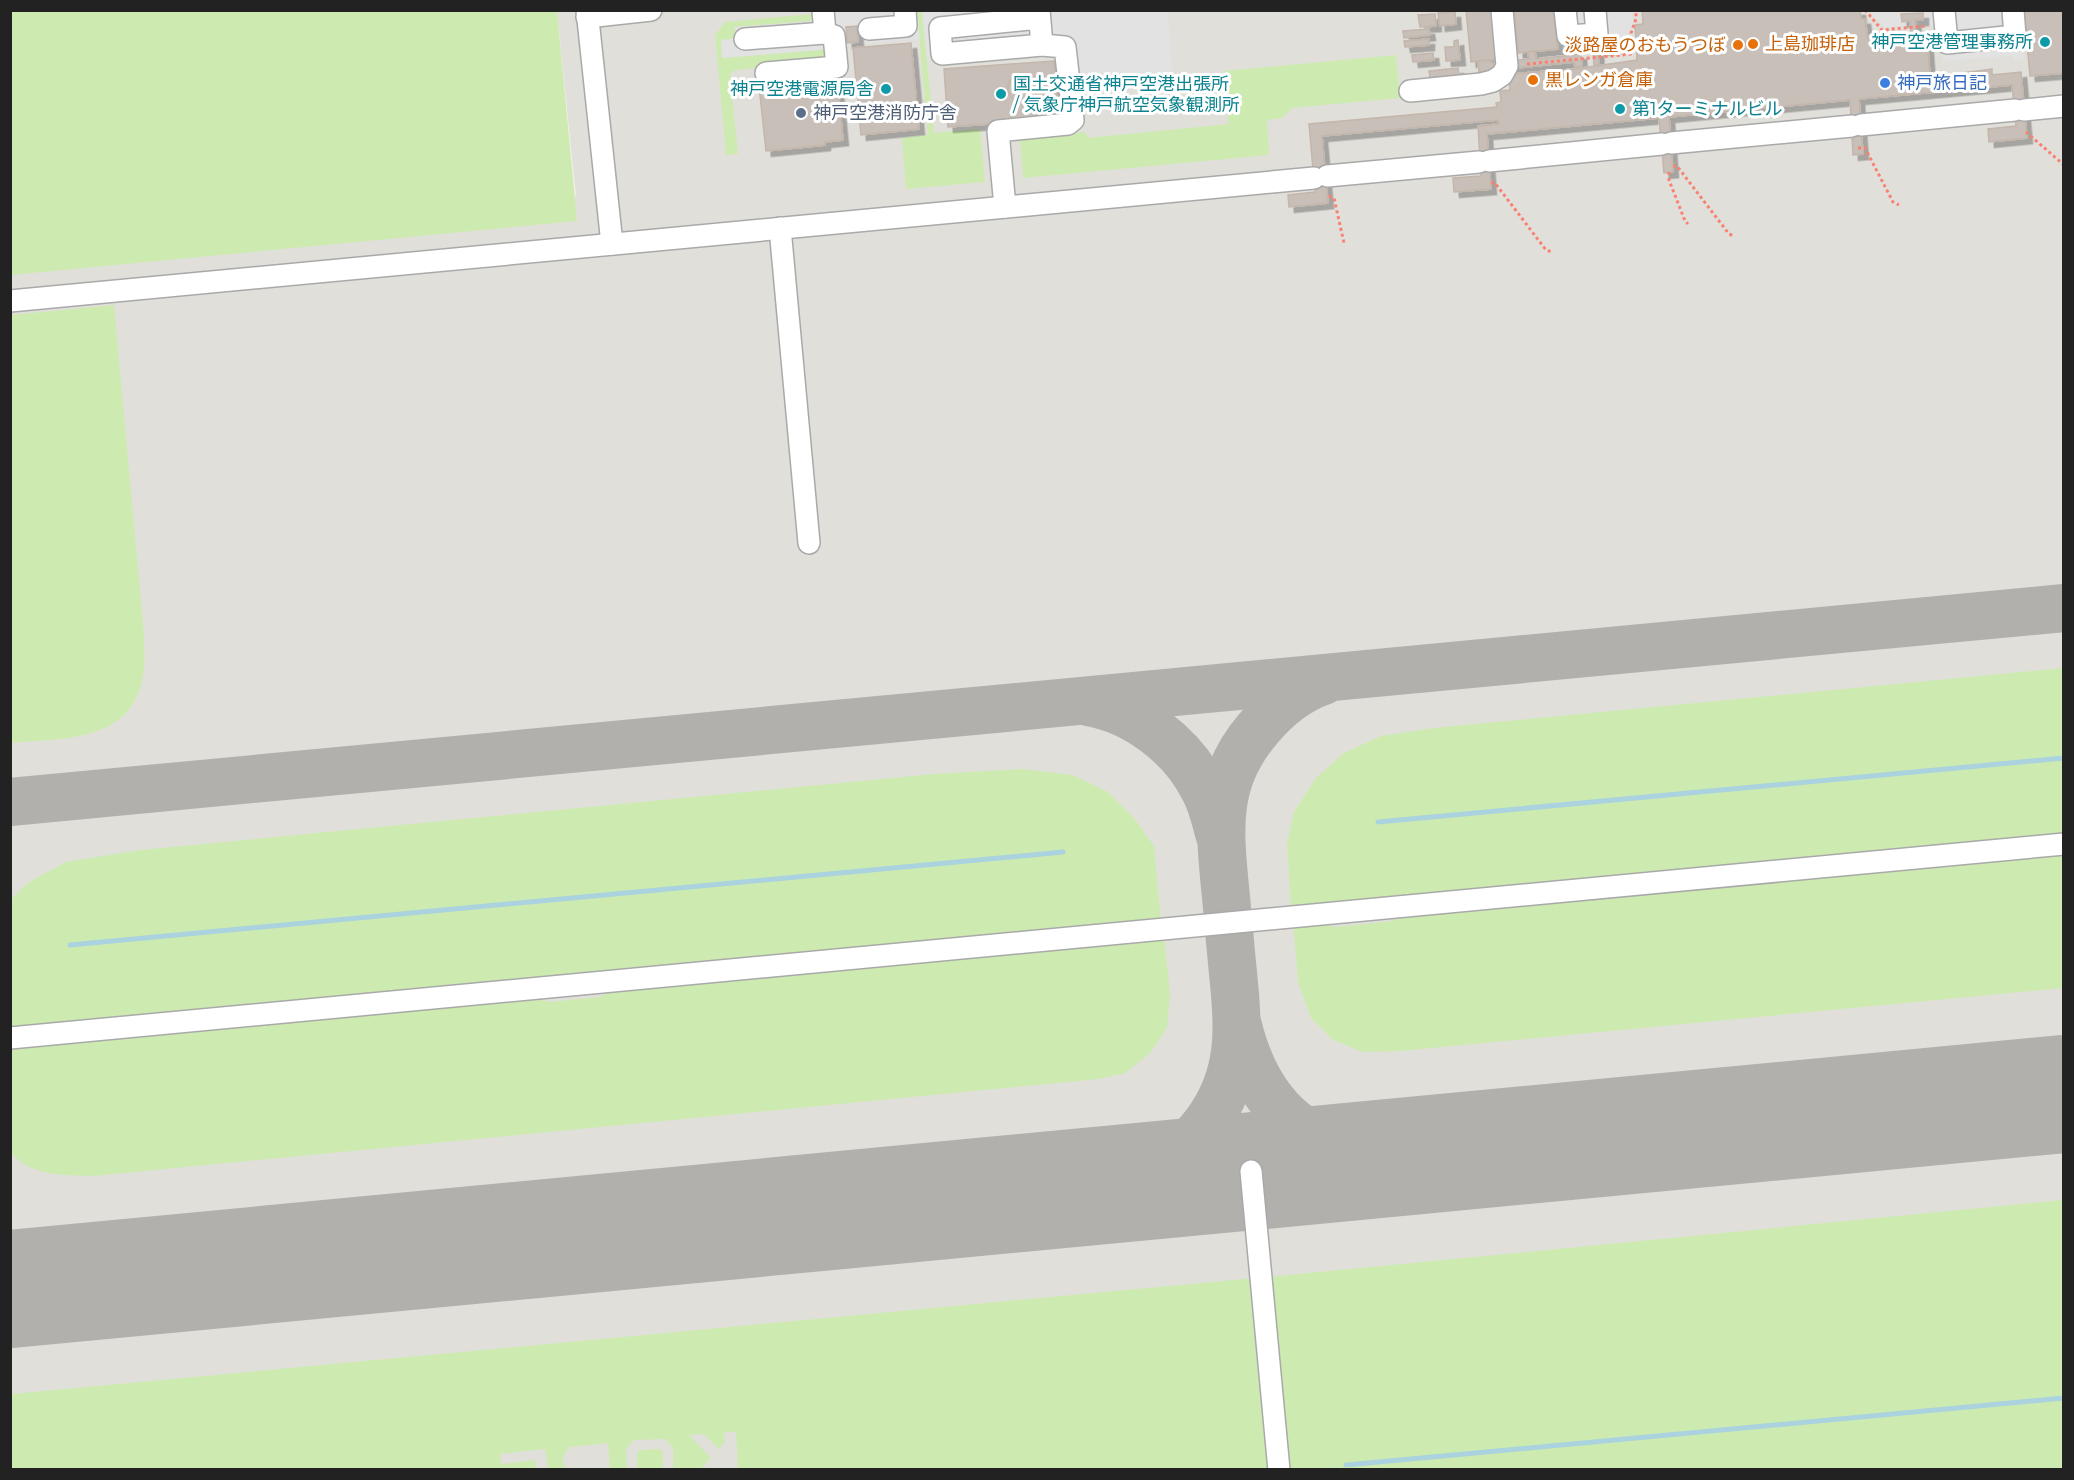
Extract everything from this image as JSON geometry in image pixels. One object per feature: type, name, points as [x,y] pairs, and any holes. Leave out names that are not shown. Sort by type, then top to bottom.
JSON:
[{"type":"lane","points":[[612,244],[587,14],[651,10]]},
{"type":"lane","points":[[823,10],[825,33]]},
{"type":"lane","points":[[869,29],[906,26],[905,10]]},
{"type":"lane","points":[[1410,91],[1480,84],[1493,81],[1502,75],[1507,66],[1502,10]]},
{"type":"lane","points":[[1565,10],[1568,36],[1597,33],[1595,10]]},
{"type":"lane","points":[[1940,18],[1947,43],[2015,36],[2013,10]]},
{"type":"lane","points":[[1005,207],[998,131],[1068,124],[1073,120],[1065,48],[1042,45],[942,54],[939,28],[1039,14],[1042,45]]},
{"type":"lane","points":[[745,39],[825,33],[834,36],[837,67],[765,74]]},
{"type":"lane","points":[[10,301],[1005,207],[1323,183],[1484,162],[2064,106]]},
{"type":"lane","points":[[780,228],[809,543]]},
{"type":"lane","points":[[10,1038],[2064,843]]},
{"type":"lane","points":[[1251,1172],[1279,1470]]},
{"type":"path","points":[[1865,10],[1882,30],[1940,18]]},
{"type":"path","points":[[2026,132],[2064,165]]},
{"type":"path","points":[[1858,148],[1865,148],[1893,202],[1899,205]]},
{"type":"path","points":[[1673,166],[1677,166],[1728,234],[1734,236]]},
{"type":"path","points":[[1669,172],[1670,180],[1688,224]]},
{"type":"path","points":[[1323,183],[1334,198],[1344,243]]},
{"type":"path","points":[[1491,183],[1494,183],[1546,250],[1552,252]]},
{"type":"shaded area","points":[[853,10],[917,11],[920,39],[722,58],[721,40],[736,38],[735,27],[812,21],[812,14]]},
{"type":"shaded area","points":[[557,11],[2063,11],[2063,1469],[11,1470],[11,248],[576,196]]},
{"type":"shaded area","points":[[922,11],[1168,11],[1172,75],[1081,84],[1076,43],[927,58]]},
{"type":"shaded area","points":[[1555,11],[1632,11],[1633,24],[1628,35],[1629,50],[1560,56]]},
{"type":"shaded area","points":[[1870,11],[2019,11],[2024,59],[2014,60],[2013,56],[1943,61],[1939,24],[1885,28]]},
{"type":"green space","points":[[11,10],[557,11],[577,221],[11,275]]},
{"type":"green space","points":[[917,11],[922,11],[934,133],[980,129],[985,182],[906,189],[902,138],[928,135]]},
{"type":"green space","points":[[812,14],[813,21],[735,27],[736,38],[723,58],[827,49],[828,61],[735,70],[730,74],[738,154],[726,155],[715,35],[725,22]]},
{"type":"green space","points":[[1396,55],[1400,98],[1292,108],[1282,118],[1267,120],[1269,155],[1023,178],[1020,139],[1086,132],[1087,138],[1229,124],[1224,71]]},
{"type":"green space","points":[[114,305],[144,634],[142,681],[134,701],[123,716],[108,727],[71,738],[11,743],[11,315]]},
{"type":"green space","points":[[2063,668],[2063,838],[1291,911],[1287,843],[1294,812],[1315,779],[1344,753],[1381,736],[1433,728]]},
{"type":"green space","points":[[1022,769],[1073,775],[1108,792],[1134,818],[1154,846],[1161,923],[11,1032],[11,899],[29,882],[66,862],[140,850],[933,774]]},
{"type":"green space","points":[[2063,850],[2063,988],[1400,1051],[1363,1052],[1333,1040],[1311,1018],[1298,982],[1293,922],[1308,920],[1336,927],[1392,921],[1409,911]]},
{"type":"green space","points":[[1164,935],[1170,994],[1167,1028],[1150,1053],[1125,1073],[1099,1079],[93,1176],[60,1175],[38,1170],[19,1160],[11,1152],[11,1044],[523,995],[549,1002],[599,997],[624,986]]},
{"type":"green space","points":[[2063,1200],[2063,1469],[1285,1469],[1267,1277]]},
{"type":"green space","points":[[1255,1278],[1273,1469],[738,1469],[736,1432],[724,1432],[725,1442],[719,1449],[704,1434],[689,1435],[711,1458],[701,1469],[673,1469],[673,1448],[665,1439],[634,1440],[626,1449],[627,1470],[610,1469],[608,1443],[570,1447],[563,1457],[567,1470],[548,1469],[545,1449],[500,1454],[501,1464],[535,1460],[536,1469],[528,1470],[11,1470],[11,1394]]},
{"type":"green space","points":[[660,1449],[663,1453],[663,1469],[637,1469],[639,1450]]},
{"type":"building","points":[[1466,10],[1492,10],[1497,59],[1471,62]]},
{"type":"building","points":[[1514,10],[1553,10],[1558,49],[1518,53]]},
{"type":"building","name":"第1ターミナルビル","points":[[1642,10],[1860,10],[1861,19],[1865,19],[1868,39],[1927,34],[1930,77],[1992,69],[1992,75],[2021,72],[2027,138],[1989,142],[1988,129],[2016,126],[2012,85],[1859,99],[1863,154],[1853,155],[1850,100],[1669,117],[1673,172],[1664,173],[1659,118],[1487,134],[1491,189],[1454,192],[1453,178],[1481,176],[1478,126],[1499,124],[1498,120],[1322,136],[1328,203],[1289,207],[1288,195],[1315,192],[1309,124],[1497,107],[1496,103],[1501,102],[1500,91],[1510,90],[1509,74],[1575,69],[1637,60],[1635,25],[1643,24]]},
{"type":"building","name":"神戸空港管理事務所","points":[[2064,10],[2064,73],[2030,76],[2024,11]]},
{"type":"building","points":[[1455,12],[1456,24],[1440,26],[1438,13]]},
{"type":"building","points":[[1923,13],[1923,20],[1915,20],[1917,36],[1911,36],[1910,21],[1902,22],[1901,14]]},
{"type":"building","points":[[1435,14],[1436,26],[1420,27],[1418,15]]},
{"type":"building","points":[[857,26],[858,42],[847,43],[846,27]]},
{"type":"building","points":[[1429,29],[1430,35],[1404,38],[1403,31]]},
{"type":"building","points":[[1429,39],[1429,45],[1405,47],[1404,41]]},
{"type":"building","points":[[1458,40],[1460,60],[1446,61],[1445,47],[1454,47],[1454,41]]},
{"type":"building","points":[[1609,41],[1609,49],[1598,50],[1599,64],[1594,65],[1593,50],[1589,51],[1588,43]]},
{"type":"building","name":"神戸空港電源局舎","points":[[911,43],[919,129],[861,135],[853,48]]},
{"type":"building","points":[[1535,51],[1536,59],[1581,54],[1582,66],[1575,67],[1574,62],[1479,72],[1478,61],[1490,60],[1491,63],[1529,59],[1528,52]]},
{"type":"building","points":[[1433,53],[1434,60],[1413,62],[1412,55]]},
{"type":"building","name":"国土交通省神戸空港出張所 / 気象庁神戸航空気象観測所","points":[[1054,61],[1059,119],[948,127],[944,69]]},
{"type":"building","points":[[1458,68],[1459,75],[1430,78],[1429,71]]},
{"type":"building","points":[[1023,73],[1034,77],[1038,88],[1034,99],[1023,103],[1012,99],[1008,88],[1012,77]]},
{"type":"building","name":"神戸空港消防庁舎","points":[[837,78],[843,140],[825,142],[825,145],[766,151],[759,86]]},
{"type":"waterway","points":[[1378,822],[2064,758]]},
{"type":"waterway","points":[[70,945],[1063,852]]},
{"type":"waterway","points":[[1346,1465],[2064,1398]]},
{"type":"taxiway","points":[[10,802],[2064,608]]},
{"type":"taxiway","points":[[1103,1187],[1142,1174],[1171,1158],[1187,1145],[1212,1115],[1229,1080],[1234,1061],[1237,1032],[1221,823],[1227,785],[1244,748],[1265,721],[1295,695],[1323,681]]},
{"type":"taxiway","points":[[1088,702],[1106,706],[1140,721],[1170,744],[1195,773],[1204,789],[1219,833]]},
{"type":"taxiway","points":[[1238,1026],[1247,1056],[1259,1082],[1274,1103],[1292,1121],[1313,1136],[1337,1147],[1395,1159]]},
{"type":"taxiway","points":[[10,1263],[36,1274],[83,1283]]},
{"type":"runway","points":[[10,1289],[2064,1094]]},
{"type":"place","name":"神戸空港管理事務所","points":[[2045,42]]},
{"type":"place","name":"上島珈琲店","points":[[1753,44]]},
{"type":"place","name":"淡路屋のおもうつぼ","points":[[1738,45]]},
{"type":"place","name":"黒レンガ倉庫","points":[[1533,80]]},
{"type":"place","name":"神戸旅日記","points":[[1885,83]]},
{"type":"place","name":"神戸空港電源局舎","points":[[886,89]]},
{"type":"place","name":"国土交通省神戸空港出張所 / 気象庁神戸航空気象観測所","points":[[1001,94]]},
{"type":"place","name":"第1ターミナルビル","points":[[1620,109]]},
{"type":"place","name":"神戸空港消防庁舎","points":[[801,113]]}]
